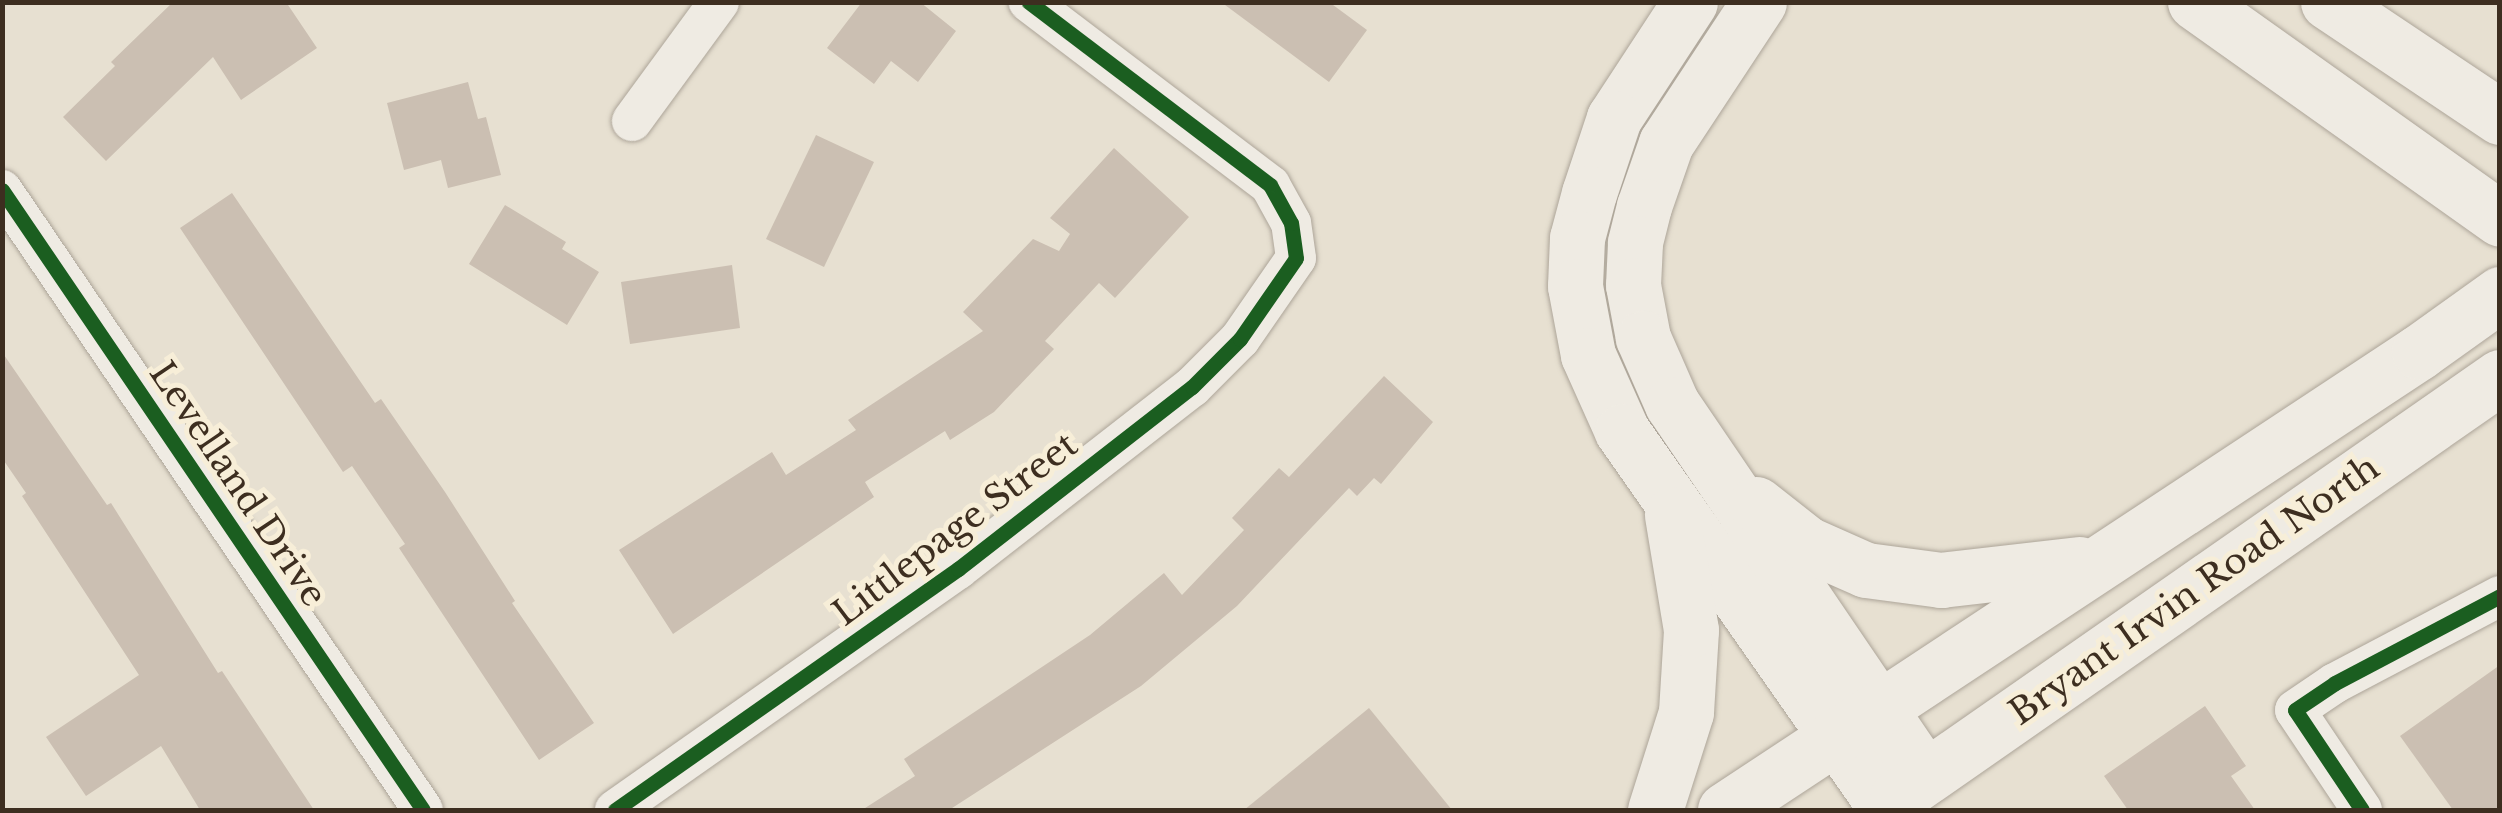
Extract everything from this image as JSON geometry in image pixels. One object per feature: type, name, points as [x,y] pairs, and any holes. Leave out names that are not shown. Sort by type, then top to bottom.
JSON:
[{"type":"main road","points":[[1759,2],[1666,143],[1635,243],[1634,285],[1643,338],[1672,404],[1722,477],[1896,798]]},
{"type":"main road","points":[[2174,2],[2330,97]]},
{"type":"main road","points":[[2195,2],[2500,220]]},
{"type":"main road","points":[[2328,2],[2500,117]]},
{"type":"main road","points":[[1678,12],[1614,118],[1577,238],[1575,286],[1588,355],[1622,431],[1670,502],[1855,721]]},
{"type":"main road","name":"Bryant Irvin Road North","points":[[1726,810],[1855,721],[2419,352],[2500,294]]},
{"type":"main road","name":"Bryant Irvin Road North","points":[[1896,798],[2481,391]]},
{"type":"main road","points":[[1722,477],[1807,544],[1866,570],[1941,580],[2096,562]]},
{"type":"main road","points":[[1654,810],[1686,712],[1691,630],[1670,502]]},
{"type":"street","points":[[632,121],[719,2]]},
{"type":"street","name":"Littlepage Street","points":[[615,810],[958,569],[1192,387],[1240,339],[1296,258],[1291,222],[1270,185],[1029,2]]},
{"type":"street","name":"Levelland Drive","points":[[2,190],[424,810]]},
{"type":"street","points":[[2362,810],[2295,710],[2334,683],[2500,596]]},
{"type":"building","points":[[173,2],[286,2],[317,48],[241,100],[213,57],[106,161],[63,117],[115,66],[111,62]]},
{"type":"building","points":[[862,2],[920,2],[956,31],[918,82],[891,61],[874,84],[827,48]]},
{"type":"building","points":[[1221,2],[1329,2],[1367,30],[1329,82]]},
{"type":"building","points":[[468,82],[478,119],[486,117],[501,175],[448,188],[441,160],[404,170],[387,103]]},
{"type":"building","points":[[816,135],[874,162],[824,267],[766,239]]},
{"type":"building","points":[[1114,148],[1189,217],[1115,298],[1099,283],[1045,341],[1054,349],[994,412],[950,440],[945,431],[865,482],[874,497],[673,634],[619,550],[772,452],[786,475],[856,430],[848,420],[983,331],[963,312],[1033,239],[1059,251],[1070,234],[1050,218]]},
{"type":"building","points":[[232,193],[375,403],[381,399],[445,492],[515,601],[512,603],[594,723],[539,760],[399,548],[405,544],[352,466],[343,472],[180,228]]},
{"type":"building","points":[[505,205],[566,242],[562,249],[599,272],[567,325],[469,264]]},
{"type":"building","points":[[732,265],[740,328],[630,344],[621,282]]},
{"type":"building","points":[[2,352],[107,505],[111,503],[218,673],[222,671],[314,810],[200,810],[161,746],[86,796],[46,737],[139,675],[22,496],[26,493],[2,458]]},
{"type":"building","points":[[1384,376],[1433,422],[1381,484],[1374,478],[1357,496],[1349,488],[1237,606],[1141,686],[949,810],[862,810],[915,776],[904,759],[1090,635],[1164,573],[1182,595],[1244,530],[1232,518],[1279,468],[1289,477]]},
{"type":"building","points":[[2500,665],[2500,810],[2453,810],[2400,736]]},
{"type":"building","points":[[2205,706],[2246,766],[2231,776],[2255,810],[2128,810],[2104,776]]},
{"type":"building","points":[[1369,708],[1452,810],[1244,810]]},
{"type":"cycle path","points":[[615,810],[958,569],[1192,387],[1240,339],[1296,258],[1291,223],[1270,185],[1029,2]]},
{"type":"cycle path","points":[[2,190],[423,810]]},
{"type":"cycle path","points":[[2362,810],[2295,710],[2335,683],[2500,596]]}]
